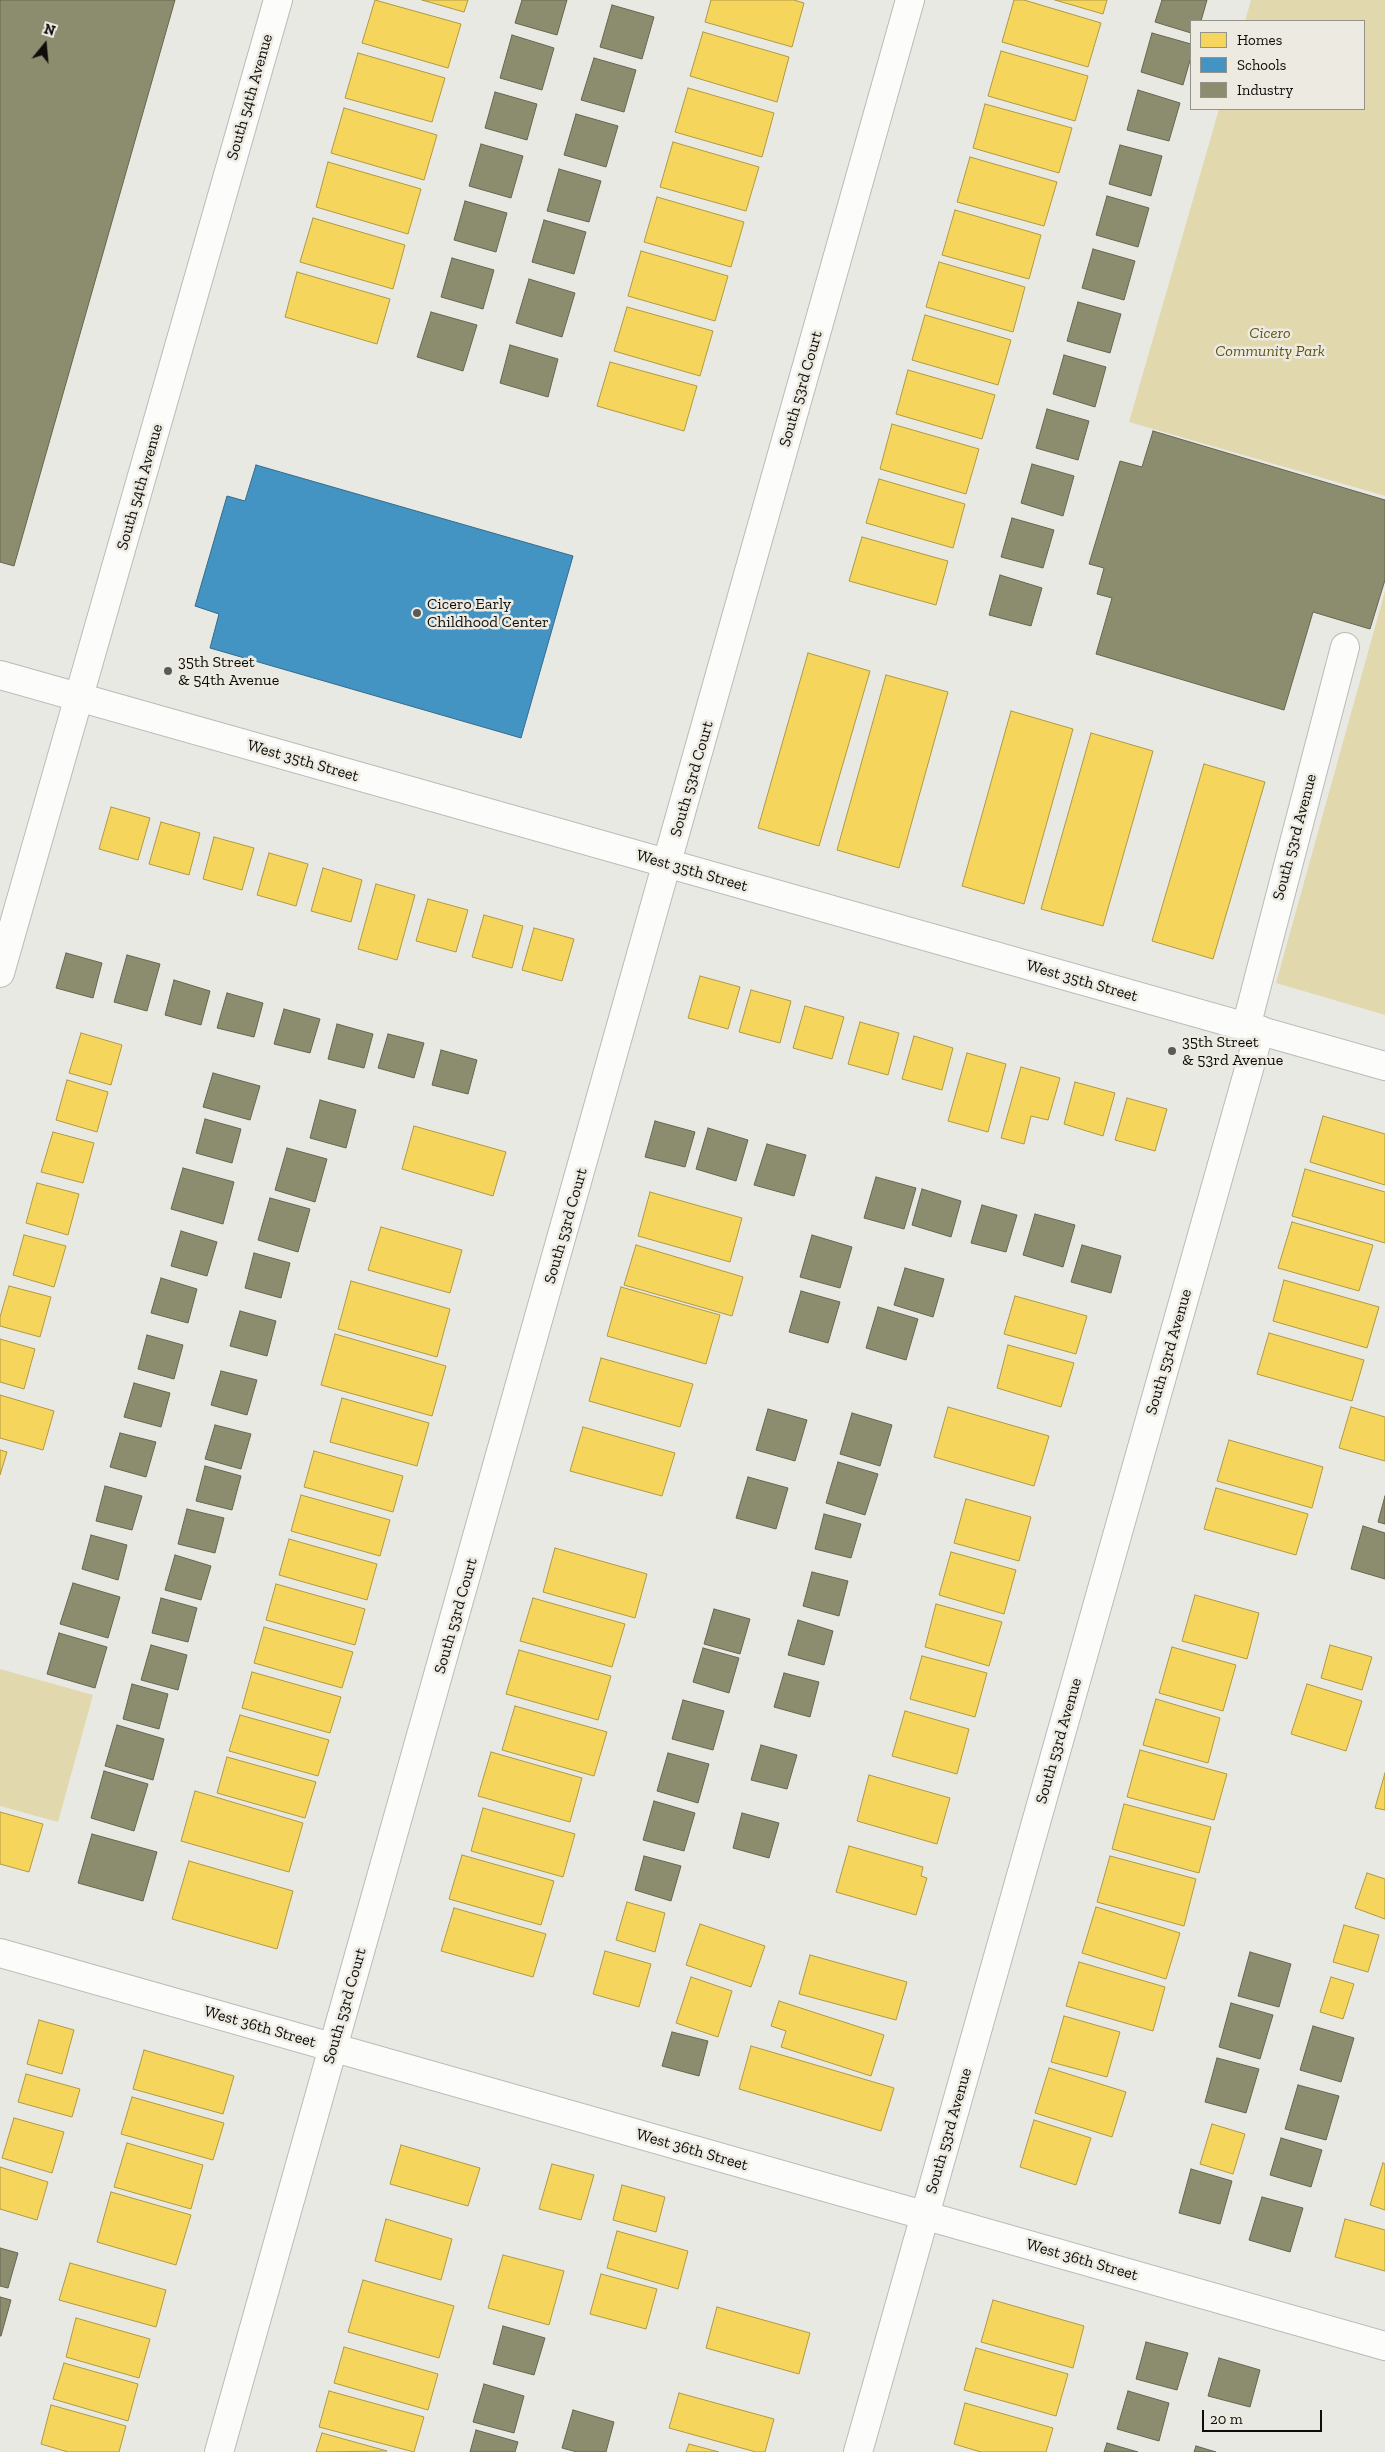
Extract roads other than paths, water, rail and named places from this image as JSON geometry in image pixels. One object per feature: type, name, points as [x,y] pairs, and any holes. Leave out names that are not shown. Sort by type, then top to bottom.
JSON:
[{"type":"street","name":"South 54th Avenue","points":[[0,973],[278,0]]},
{"type":"street","name":"South 53rd Court","points":[[219,2452],[669,864],[910,0]]},
{"type":"street","name":"South 53rd Avenue","points":[[858,2452],[1253,1029],[1345,647]]},
{"type":"street","name":"West 35th Street","points":[[0,675],[1385,1066]]},
{"type":"street","name":"West 36th Street","points":[[0,1953],[1385,2346]]},
{"type":"place","name":"Cicero Early Childhood Center","points":[[417,613]]},
{"type":"place","name":"35th Street & 54th Avenue","points":[[168,671]]},
{"type":"place","name":"35th Street & 53rd Avenue","points":[[1172,1051]]},
{"type":"park label","name":"Cicero Community Park","points":[[1270,342]]}]
